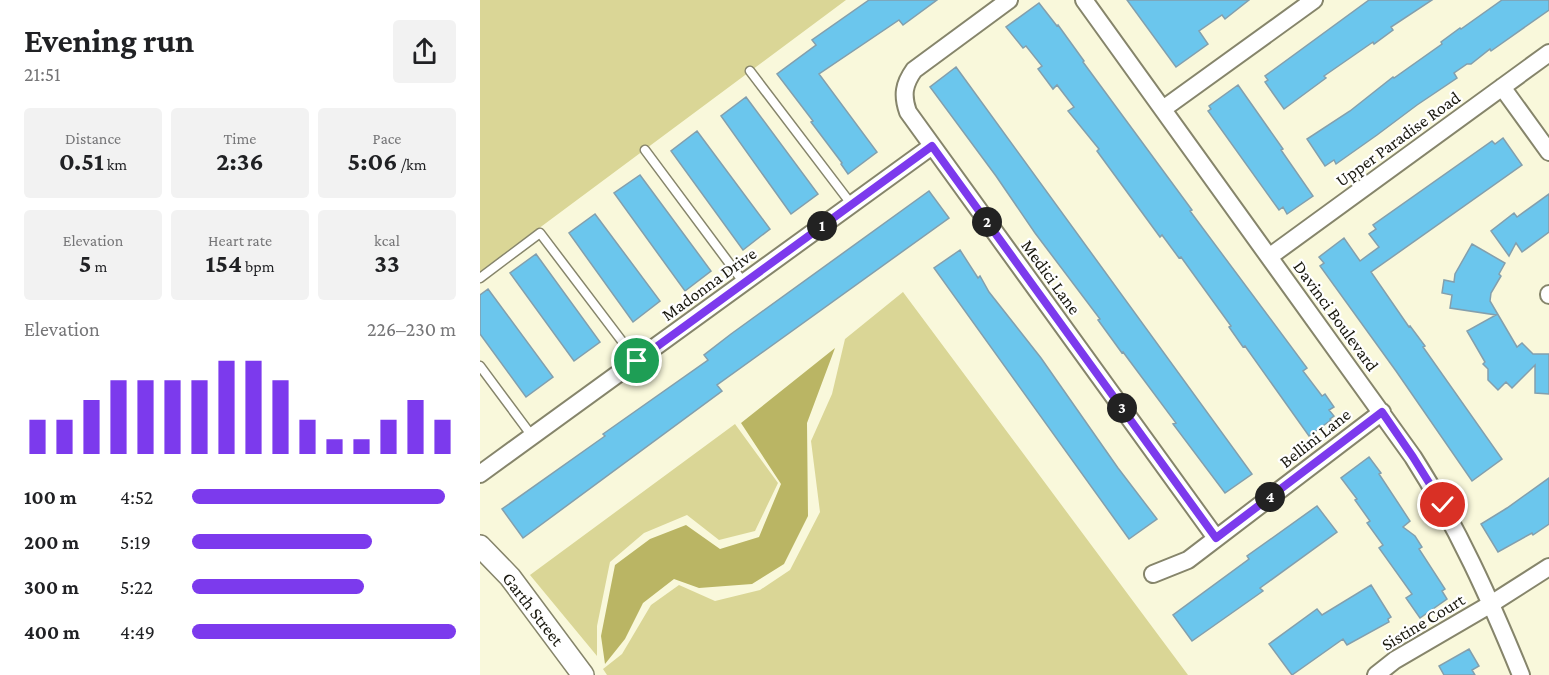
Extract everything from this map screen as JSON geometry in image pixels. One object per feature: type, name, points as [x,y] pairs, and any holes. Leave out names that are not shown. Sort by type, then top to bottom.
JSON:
[{"type":"street","name":"Medici Lane","points":[[1009,0],[914,70],[904,90],[904,101],[908,112],[1216,538]]},
{"type":"street","name":"Davinci Boulevard","points":[[1084,0],[1413,457],[1443,505],[1468,553],[1521,675]]},
{"type":"street","points":[[1163,109],[1314,0]]},
{"type":"street","name":"Upper Paradise Road","points":[[1269,257],[1549,54]]},
{"type":"street","points":[[1502,87],[1549,152]]},
{"type":"street","name":"Madonna Drive","points":[[480,474],[932,146]]},
{"type":"street","name":"Bellini Lane","points":[[1153,574],[1188,560],[1382,412]]},
{"type":"street","name":"Garth Street","points":[[480,546],[510,578],[583,675]]},
{"type":"street","name":"Sistine Court","points":[[1376,675],[1395,660],[1549,567]]},
{"type":"lane","points":[[750,71],[852,205]]},
{"type":"lane","points":[[645,150],[744,283]]},
{"type":"lane","points":[[480,278],[540,233],[637,361]]},
{"type":"lane","points":[[480,366],[532,436]]},
{"type":"shaded area","points":[[480,0],[846,0],[480,272]]},
{"type":"shaded area","points":[[903,292],[1188,675],[607,675],[603,669],[622,654],[651,605],[679,585],[715,601],[760,590],[790,570],[820,512],[811,441],[832,394],[845,339]]},
{"type":"shaded area","points":[[835,348],[807,423],[808,516],[784,564],[752,584],[699,588],[674,579],[643,603],[625,639],[605,664],[601,636],[615,565],[650,539],[686,525],[720,549],[759,537],[781,484],[741,423]]},
{"type":"shaded area","points":[[735,424],[778,483],[755,531],[719,540],[687,515],[644,533],[610,562],[597,626],[597,656],[530,575]]},
{"type":"building","points":[[869,0],[937,0],[903,25],[899,20],[819,74],[877,152],[848,174],[811,122],[813,121],[777,74],[816,45],[812,40]]},
{"type":"building","points":[[1127,0],[1249,0],[1225,19],[1222,15],[1199,31],[1208,44],[1176,67]]},
{"type":"building","points":[[1369,0],[1432,0],[1391,27],[1393,30],[1374,44],[1373,42],[1324,76],[1326,78],[1284,109],[1265,82],[1268,80],[1265,76]]},
{"type":"building","points":[[1502,0],[1549,0],[1549,10],[1491,51],[1490,49],[1471,64],[1467,64],[1454,73],[1457,78],[1336,164],[1334,160],[1325,166],[1307,139],[1350,111],[1393,77],[1442,44],[1441,42],[1460,28]]},
{"type":"building","points":[[1039,3],[1058,25],[1192,210],[1190,211],[1307,368],[1303,371],[1322,396],[1325,394],[1334,407],[1329,410],[1334,416],[1331,420],[1309,436],[1245,346],[1243,347],[1229,327],[1231,326],[1181,257],[1179,258],[1162,235],[1160,237],[1097,151],[1099,149],[1068,111],[1074,107],[1057,85],[1053,89],[1038,69],[1042,66],[1026,46],[1023,48],[1006,27]]},
{"type":"building","points":[[956,67],[1252,474],[1225,493],[930,87]]},
{"type":"building","points":[[1238,85],[1313,196],[1287,214],[1283,207],[1279,210],[1208,111],[1211,109],[1209,106]]},
{"type":"building","points":[[746,97],[818,194],[791,214],[721,116]]},
{"type":"building","points":[[697,131],[770,229],[743,250],[671,151]]},
{"type":"building","points":[[1503,138],[1522,165],[1371,272],[1502,459],[1472,481],[1320,266],[1324,263],[1319,257],[1344,238],[1360,261],[1379,247],[1369,234],[1376,229],[1373,225],[1492,141],[1495,144]]},
{"type":"building","points":[[640,175],[711,271],[685,291],[614,193]]},
{"type":"building","points":[[929,191],[949,218],[717,385],[722,391],[523,538],[502,509],[708,360],[704,355],[731,334]]},
{"type":"building","points":[[1549,194],[1549,232],[1522,252],[1516,243],[1509,256],[1491,231],[1514,213],[1517,217]]},
{"type":"building","points":[[595,214],[660,301],[633,322],[569,233]]},
{"type":"building","points":[[1472,244],[1505,263],[1499,274],[1501,276],[1491,293],[1490,301],[1517,347],[1522,343],[1533,354],[1549,354],[1549,394],[1535,393],[1535,365],[1512,388],[1506,382],[1498,390],[1488,380],[1488,369],[1483,364],[1485,362],[1467,331],[1496,315],[1450,308],[1452,295],[1442,293],[1444,280],[1454,282],[1455,274]]},
{"type":"building","points":[[960,250],[978,278],[980,276],[989,292],[1041,358],[1118,468],[1157,519],[1129,539],[934,268]]},
{"type":"building","points":[[536,254],[600,342],[574,361],[510,273]]},
{"type":"building","points":[[488,289],[553,377],[526,397],[480,334],[480,295]]},
{"type":"building","points":[[1369,457],[1410,521],[1403,527],[1415,536],[1422,547],[1419,549],[1445,589],[1442,591],[1447,599],[1420,618],[1406,598],[1412,594],[1379,548],[1383,545],[1367,523],[1370,521],[1341,478]]},
{"type":"building","points":[[1549,478],[1549,524],[1533,535],[1532,533],[1498,552],[1481,524]]},
{"type":"building","points":[[1317,506],[1337,532],[1260,588],[1263,591],[1192,641],[1173,615],[1249,559],[1247,556]]},
{"type":"building","points":[[1371,585],[1391,617],[1388,619],[1389,622],[1347,645],[1343,639],[1292,675],[1269,644],[1317,609],[1322,615]]},
{"type":"building","points":[[1469,649],[1479,666],[1472,670],[1475,675],[1444,675],[1439,666]]},
{"type":"route","points":[[637,361],[932,146],[1216,538],[1382,412],[1443,505]]}]
